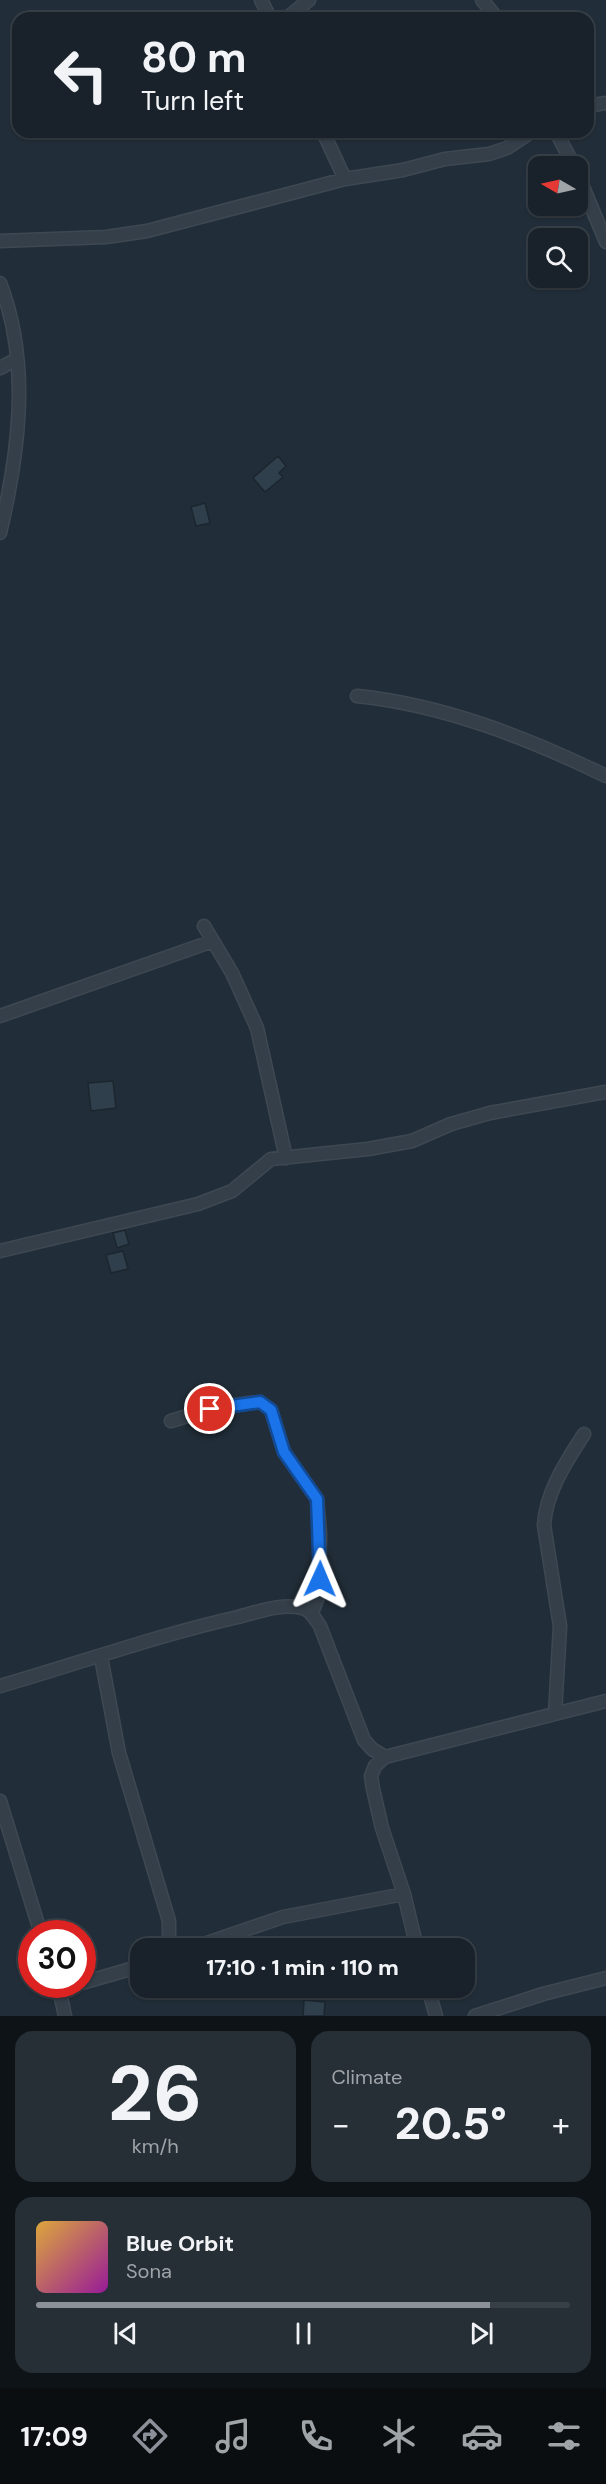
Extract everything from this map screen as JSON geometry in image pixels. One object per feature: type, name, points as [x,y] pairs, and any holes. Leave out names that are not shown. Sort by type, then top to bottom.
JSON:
[{"type":"street","points":[[294,12],[309,0]]},
{"type":"street","points":[[482,0],[492,12]]},
{"type":"street","points":[[326,138],[345,179]]},
{"type":"street","points":[[0,241],[106,237],[147,231],[345,179],[403,170],[445,159],[489,154],[507,148],[522,138]]},
{"type":"street","points":[[559,138],[569,156]]},
{"type":"street","points":[[588,200],[606,242]]},
{"type":"street","points":[[0,283],[13,327],[19,400],[16,449],[0,533]]},
{"type":"street","points":[[0,368],[17,359]]},
{"type":"street","points":[[357,696],[432,709],[489,727],[606,776]]},
{"type":"street","points":[[204,926],[232,973],[257,1028],[286,1158]]},
{"type":"street","points":[[0,1016],[213,941]]},
{"type":"street","points":[[0,1251],[198,1204],[232,1191],[271,1159],[368,1149],[412,1141],[451,1124],[490,1113],[606,1092]]},
{"type":"street","points":[[171,1421],[210,1409],[249,1402],[260,1402],[271,1410],[284,1452],[317,1499],[319,1594],[312,1613]]},
{"type":"street","points":[[555,1714],[560,1626],[544,1525],[545,1509],[565,1463],[584,1434]]},
{"type":"street","points":[[0,1686],[100,1657],[138,1642],[277,1608],[299,1607],[312,1613],[320,1626],[364,1740],[372,1749],[385,1757]]},
{"type":"street","points":[[100,1657],[119,1753],[169,1921],[169,1938]]},
{"type":"street","points":[[415,1938],[404,1894],[382,1828],[371,1776],[375,1766],[385,1757],[606,1701]]},
{"type":"street","points":[[0,1801],[37,1920]]},
{"type":"street","points":[[221,1938],[283,1917],[404,1894]]},
{"type":"street","points":[[96,1979],[130,1969]]},
{"type":"street","points":[[475,2016],[543,1994],[606,1978]]},
{"type":"street","points":[[61,1998],[65,2016]]},
{"type":"street","points":[[431,1998],[436,2016]]},
{"type":"building","points":[[278,456],[286,466],[279,473],[283,477],[265,492],[253,478]]},
{"type":"building","points":[[205,503],[210,523],[196,526],[191,507]]},
{"type":"building","points":[[113,1081],[116,1108],[91,1111],[88,1083]]},
{"type":"building","points":[[125,1230],[129,1244],[117,1248],[113,1233]]},
{"type":"building","points":[[123,1251],[128,1269],[111,1273],[106,1255]]},
{"type":"building","points":[[304,2000],[325,2002],[324,2016],[303,2016]]},
{"type":"route","points":[[210,1409],[260,1402],[271,1410],[274,1426],[284,1452],[300,1477],[313,1490],[317,1499],[320,1579]]}]
